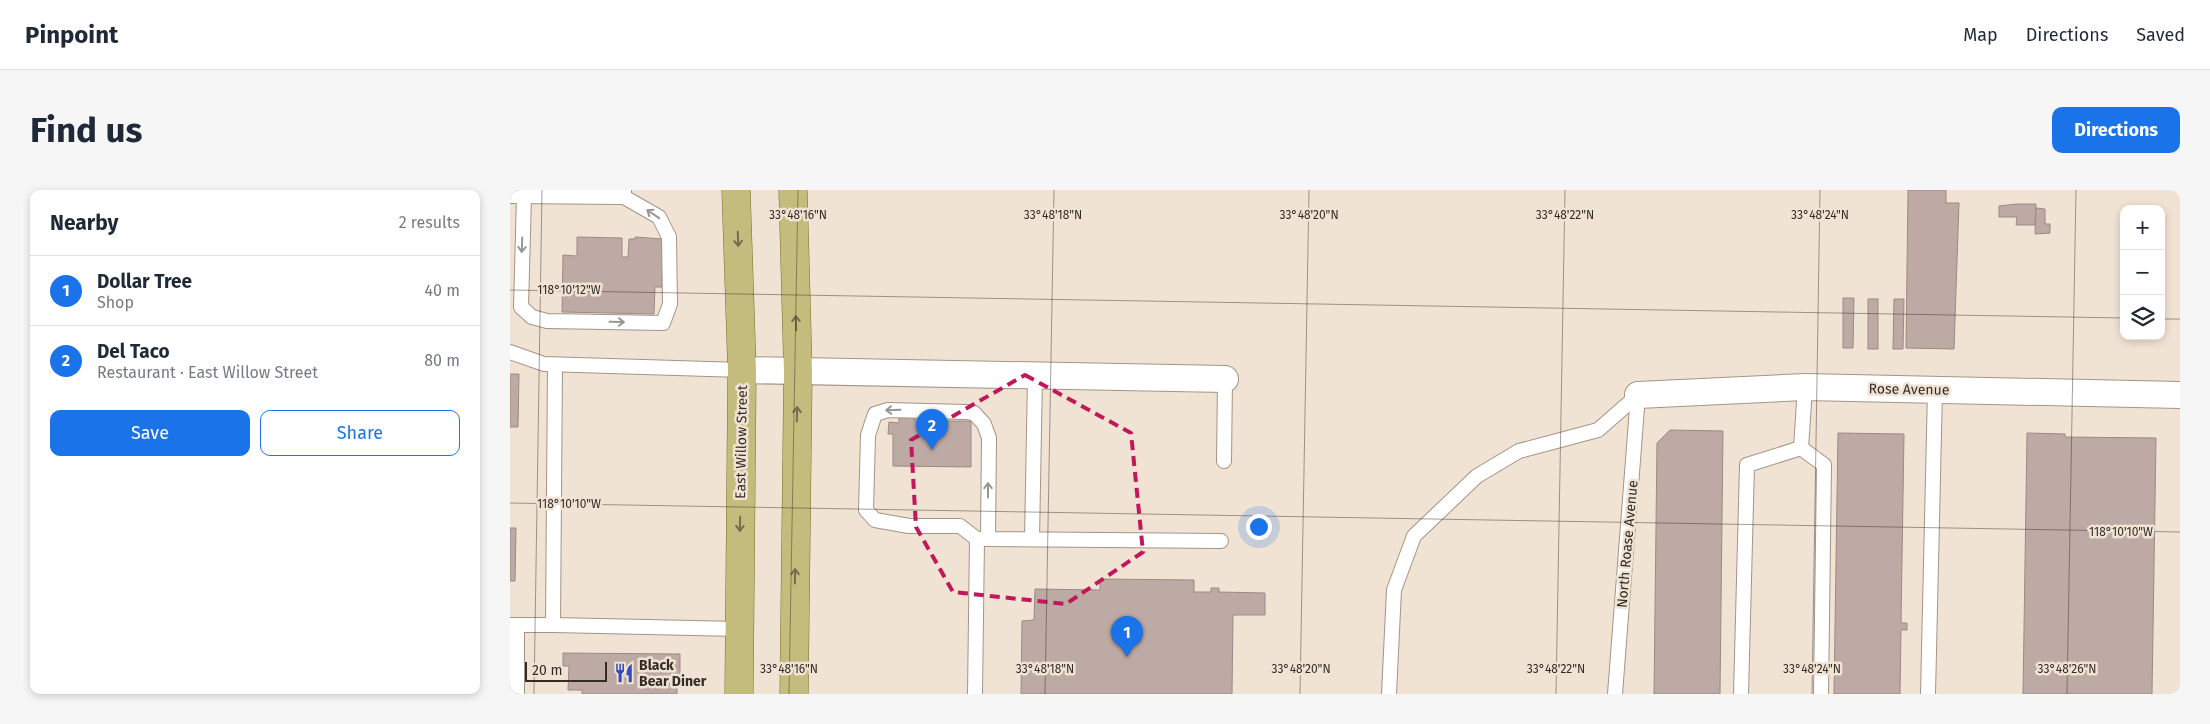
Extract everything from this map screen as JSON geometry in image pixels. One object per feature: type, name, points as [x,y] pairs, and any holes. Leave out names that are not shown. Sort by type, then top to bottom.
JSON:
[{"type":"main road","name":"East Willow Street","points":[[736,190],[742,370],[738,694]]},
{"type":"main road","points":[[793,190],[798,372],[794,694]]},
{"type":"street","points":[[742,370],[1225,379]]},
{"type":"street","name":"Rose Avenue","points":[[1638,395],[1805,387],[2180,395]]},
{"type":"lane","points":[[624,193],[659,217],[669,237],[670,304],[663,323],[547,321],[532,317],[521,307],[517,196],[624,193]]},
{"type":"lane","points":[[510,352],[544,364],[555,365],[742,370]]},
{"type":"lane","points":[[553,625],[555,365]]},
{"type":"lane","points":[[1032,539],[1035,376]]},
{"type":"lane","points":[[1224,461],[1225,379]]},
{"type":"lane","points":[[1801,448],[1805,387]]},
{"type":"lane","points":[[1928,694],[1935,390]]},
{"type":"lane","points":[[1389,694],[1394,590],[1414,536],[1477,476],[1519,451],[1598,430],[1638,395]]},
{"type":"lane","name":"North Roase Avenue","points":[[1615,694],[1638,395]]},
{"type":"lane","points":[[975,694],[982,539],[988,438],[984,424],[974,413],[888,410],[875,414],[868,435],[866,510],[875,520],[909,526],[960,526],[982,539],[1221,541]]},
{"type":"lane","points":[[1741,694],[1747,465],[1801,448]]},
{"type":"lane","points":[[1801,448],[1824,465],[1821,694]]},
{"type":"lane","points":[[517,694],[514,625],[739,629]]},
{"type":"highlighted area","points":[[1025,375],[1131,433],[1143,552],[1066,604],[953,592],[916,527],[911,440]]},
{"type":"building","points":[[1908,190],[1946,190],[1946,203],[1959,203],[1954,349],[1906,348]]},
{"type":"building","points":[[2036,204],[2035,225],[2016,225],[2017,217],[1999,217],[1999,206]]},
{"type":"building","points":[[2036,208],[2045,209],[2045,224],[2050,224],[2050,233],[2035,234]]},
{"type":"building","points":[[577,237],[622,238],[622,257],[628,257],[629,239],[635,239],[635,237],[663,239],[662,287],[655,287],[654,314],[562,312],[563,255],[577,256]]},
{"type":"building","points":[[1843,298],[1854,298],[1853,348],[1843,348]]},
{"type":"building","points":[[1868,299],[1878,299],[1878,349],[1868,349]]},
{"type":"building","points":[[1894,299],[1904,299],[1903,349],[1893,349]]},
{"type":"building","points":[[510,374],[519,374],[518,427],[510,427]]},
{"type":"building","points":[[925,412],[937,412],[937,421],[971,421],[971,467],[893,466],[893,434],[888,434],[889,422],[899,423],[899,417],[915,417],[915,421],[925,421]]},
{"type":"building","points":[[1670,430],[1723,431],[1720,694],[1654,694],[1657,443]]},
{"type":"building","points":[[1838,433],[1904,434],[1901,623],[1907,623],[1907,630],[1901,630],[1900,694],[1834,694]]},
{"type":"building","points":[[2027,433],[2065,434],[2065,437],[2156,438],[2152,694],[2023,694]]},
{"type":"building","points":[[510,528],[516,528],[515,581],[510,581]]},
{"type":"building","points":[[1100,579],[1194,580],[1194,592],[1211,592],[1211,588],[1219,588],[1219,592],[1265,593],[1265,615],[1233,615],[1232,694],[1021,694],[1022,621],[1034,620],[1035,589],[1100,590]]},
{"type":"building","name":"Black Bear Diner","points":[[563,653],[680,654],[680,681],[677,681],[677,694],[582,694],[582,690],[568,690],[569,666],[563,666]]},
{"type":"place","name":"Del Taco","points":[[932,450]]},
{"type":"place","name":"Dollar Tree","points":[[1127,657]]},
{"type":"place","name":"Black Bear Diner","points":[[624,673]]}]
